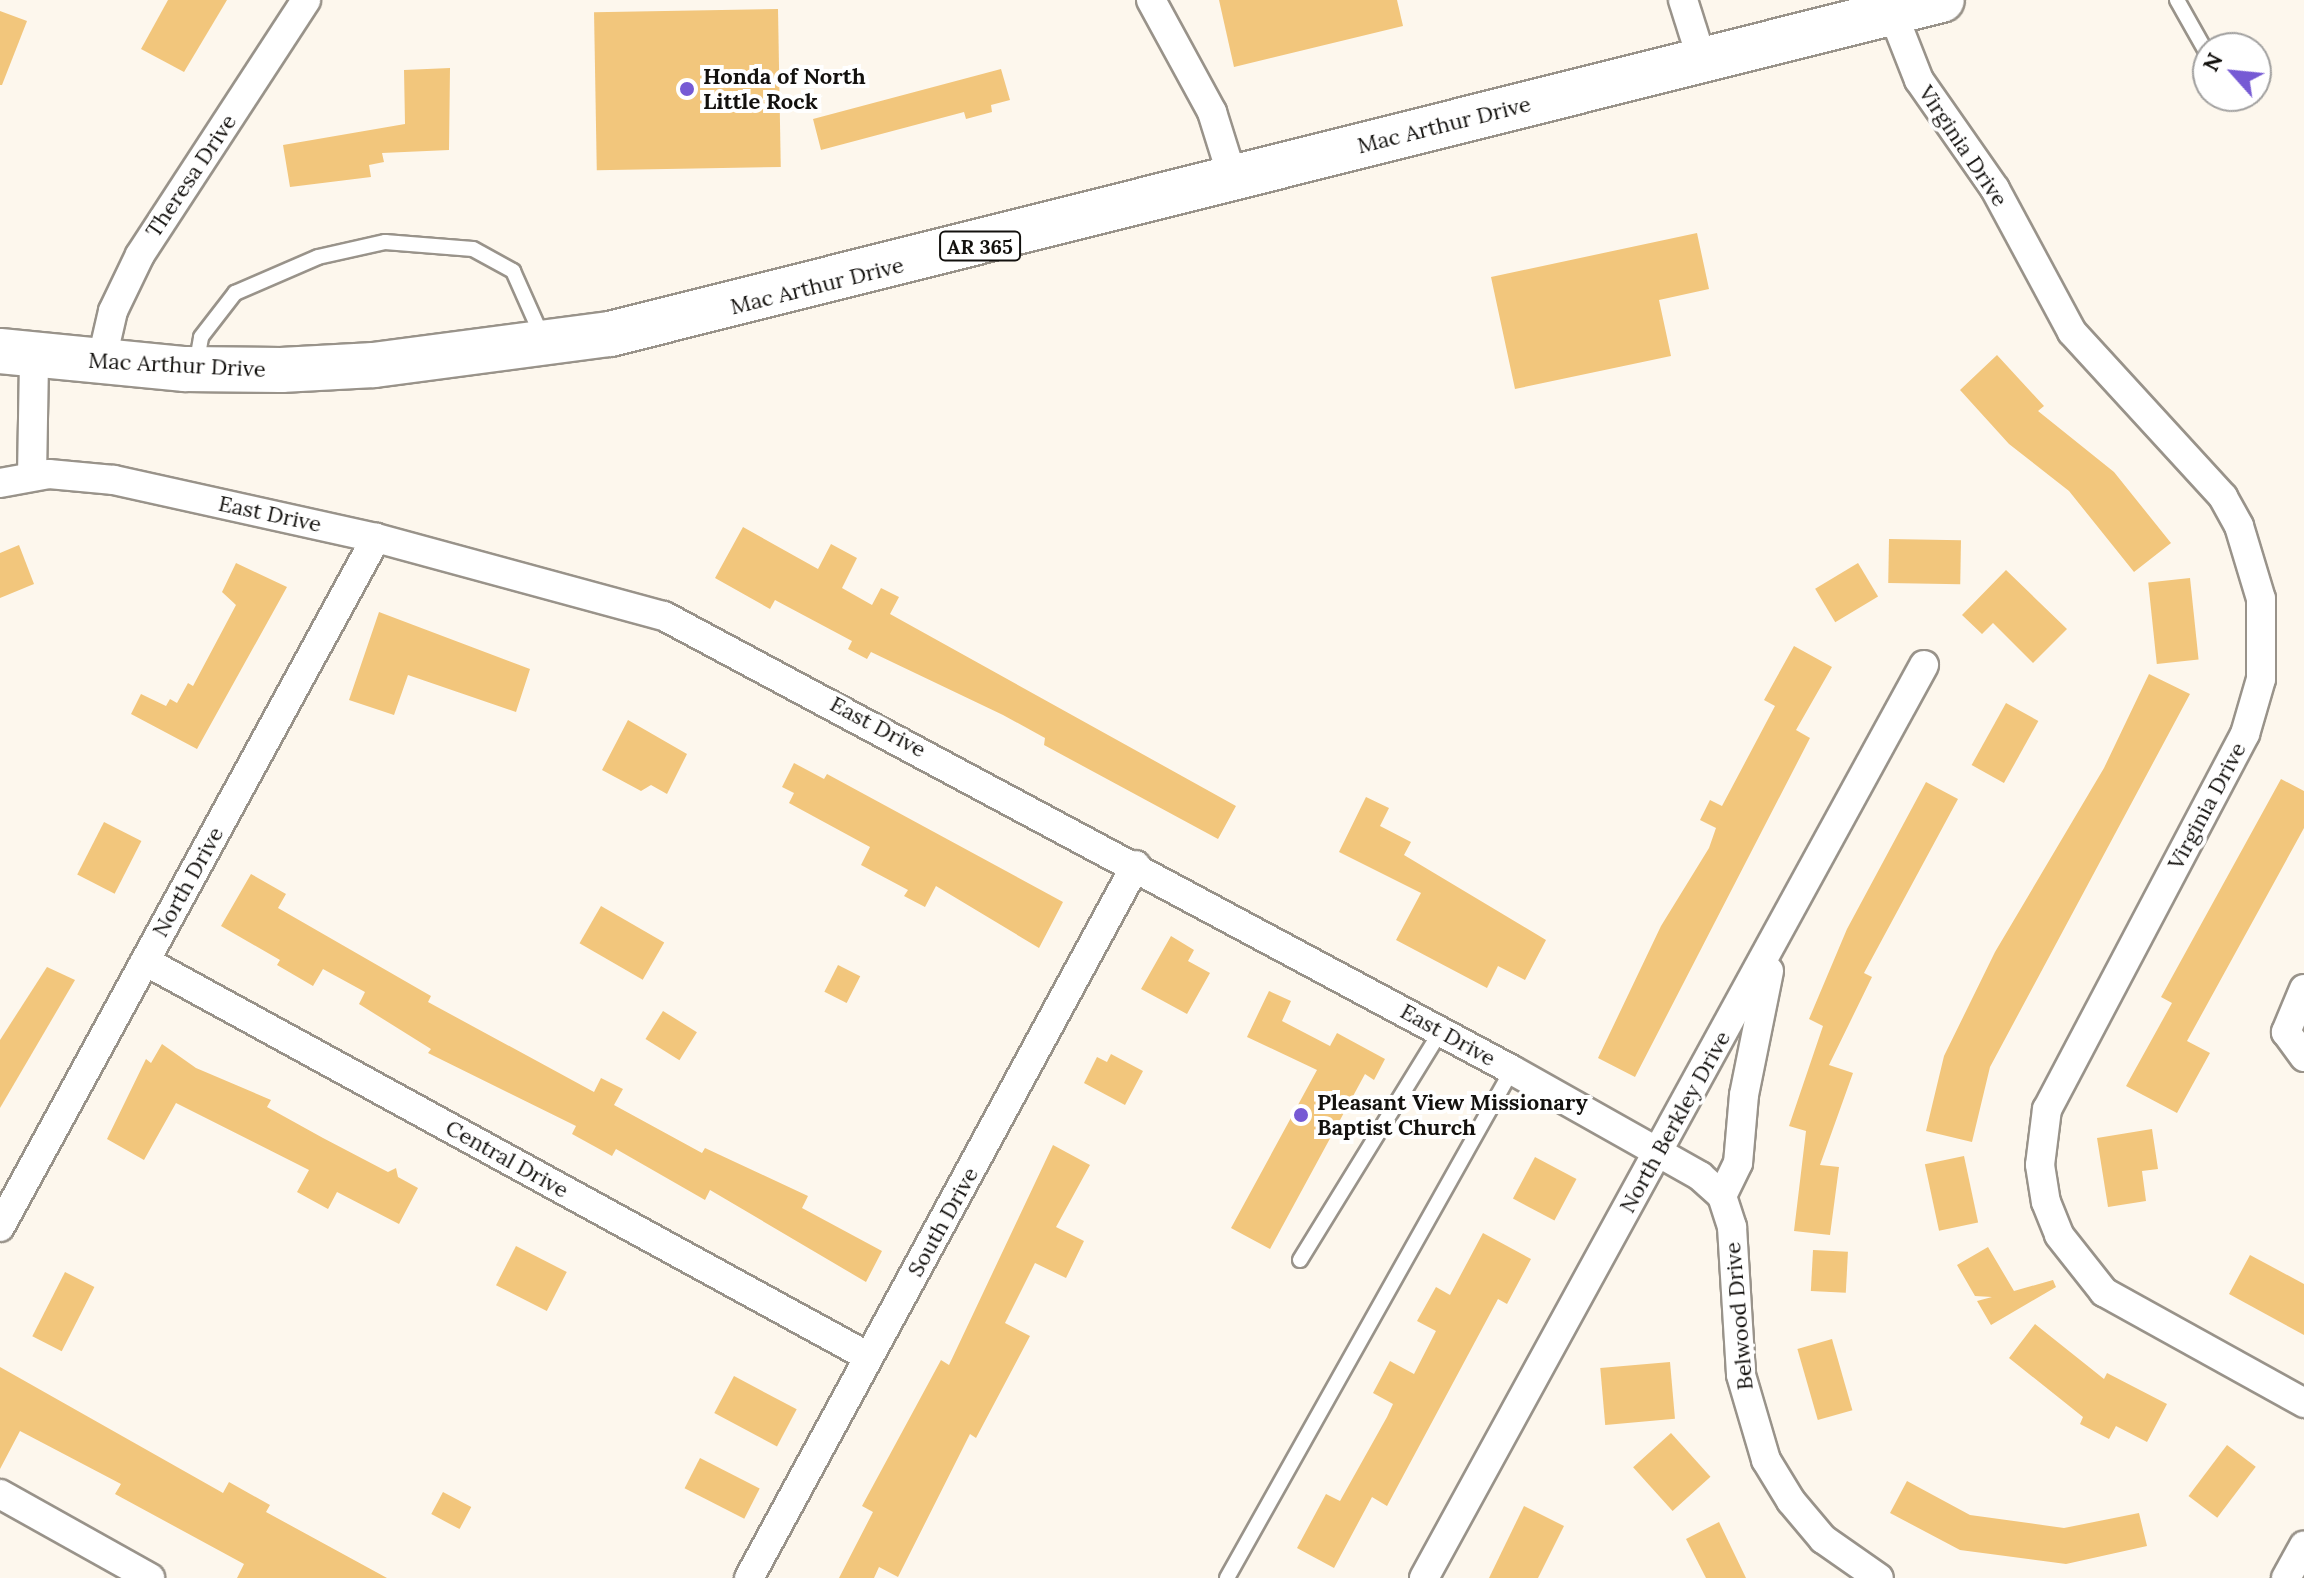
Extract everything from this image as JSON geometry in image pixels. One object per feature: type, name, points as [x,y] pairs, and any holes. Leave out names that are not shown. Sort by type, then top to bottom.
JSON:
[{"type":"main road","name":"Mac Arthur Drive","points":[[17,353],[101,363],[196,369],[374,365],[544,344],[711,313],[1942,0]]},
{"type":"street","name":"Theresa Drive","points":[[101,363],[113,311],[140,255],[306,0]]},
{"type":"street","points":[[1151,0],[1212,112],[1233,179]]},
{"type":"street","points":[[1683,0],[1702,60]]},
{"type":"street","name":"Virginia Drive","points":[[1893,14],[1919,80],[1995,189],[2072,332],[2223,497],[2239,526],[2261,599],[2261,679],[2245,734],[2047,1109],[2040,1165],[2046,1202],[2059,1235],[2104,1292],[2304,1403]]},
{"type":"street","points":[[17,353],[32,476]]},
{"type":"street","name":"East Drive","points":[[0,483],[32,476],[114,480],[376,538],[664,616],[1136,865],[1659,1153]]},
{"type":"street","name":"North Drive","points":[[0,1227],[376,538]]},
{"type":"street","name":"North Berkley Drive","points":[[1424,1578],[1924,665]]},
{"type":"street","name":"South Drive","points":[[749,1578],[1136,865]]},
{"type":"street","points":[[1659,1153],[1722,1196],[1738,1163],[1755,1033],[1778,932]]},
{"type":"street","name":"Central Drive","points":[[145,961],[869,1357]]},
{"type":"street","points":[[2304,989],[2286,1032],[2304,1057]]},
{"type":"street","name":"Belwood Drive","points":[[1722,1196],[1732,1227],[1738,1353],[1750,1419],[1791,1501],[1865,1575]]},
{"type":"street","points":[[0,1494],[150,1578]]},
{"type":"street","points":[[2286,1578],[2304,1546]]},
{"type":"lane","points":[[2177,0],[2195,32]]},
{"type":"lane","points":[[196,369],[201,337],[235,293],[318,257],[385,242],[473,249],[513,271],[544,344]]},
{"type":"lane","points":[[1300,1260],[1441,1031]]},
{"type":"lane","points":[[1227,1578],[1512,1070]]},
{"type":"building","points":[[168,0],[227,0],[184,72],[141,49]]},
{"type":"building","points":[[1219,0],[1397,0],[1403,26],[1234,67]]},
{"type":"building","name":"Honda of North Little Rock","points":[[778,9],[781,167],[597,170],[594,12]]},
{"type":"building","points":[[0,11],[27,21],[2,85],[0,85]]},
{"type":"building","points":[[450,68],[449,150],[382,153],[384,162],[369,165],[371,177],[290,187],[283,145],[405,124],[404,70]]},
{"type":"building","points":[[1001,69],[1010,100],[991,105],[992,112],[966,119],[964,112],[821,150],[813,119]]},
{"type":"building","points":[[1697,233],[1709,289],[1659,300],[1671,356],[1515,389],[1491,277]]},
{"type":"building","points":[[1997,355],[2044,406],[2038,411],[2114,472],[2171,543],[2134,572],[2069,491],[2009,444],[1960,390]]},
{"type":"building","points":[[743,527],[818,569],[831,544],[857,558],[842,588],[872,605],[881,588],[899,597],[890,614],[1236,806],[1218,839],[1044,745],[1045,738],[1003,715],[871,652],[867,659],[848,649],[852,641],[775,600],[770,609],[715,578]]},
{"type":"building","points":[[1889,539],[1961,540],[1960,584],[1888,583]]},
{"type":"building","points":[[19,545],[34,584],[0,598],[0,553]]},
{"type":"building","points":[[236,563],[287,587],[197,749],[131,714],[141,694],[166,706],[170,699],[177,703],[188,683],[193,686],[236,605],[222,592]]},
{"type":"building","points":[[1858,563],[1878,596],[1835,622],[1815,589]]},
{"type":"building","points":[[2006,570],[2067,629],[2033,663],[1993,623],[1982,634],[1962,615]]},
{"type":"building","points":[[2190,578],[2199,660],[2157,664],[2148,582]]},
{"type":"building","points":[[379,612],[530,669],[516,712],[408,675],[394,715],[349,700]]},
{"type":"building","points":[[1794,646],[1832,667],[1796,730],[1810,738],[1635,1077],[1598,1058],[1661,926],[1709,848],[1716,828],[1700,820],[1710,800],[1722,806],[1775,706],[1764,700]]},
{"type":"building","points":[[2149,674],[2190,694],[1990,1067],[1972,1142],[1926,1131],[1944,1056],[1995,952],[2104,768]]},
{"type":"building","points":[[2006,703],[2038,721],[2004,783],[1972,765]]},
{"type":"building","points":[[628,720],[687,754],[667,794],[651,785],[641,791],[602,770]]},
{"type":"building","points":[[794,763],[824,779],[827,774],[1063,902],[1039,948],[936,886],[925,907],[904,896],[908,890],[861,865],[870,847],[789,803],[794,793],[782,787]]},
{"type":"building","points":[[2281,779],[2304,791],[2304,828],[2187,1041],[2210,1053],[2177,1113],[2126,1086],[2172,1003],[2161,997]]},
{"type":"building","points":[[1926,782],[1958,799],[1864,973],[1872,977],[1829,1065],[1853,1073],[1820,1165],[1839,1167],[1830,1235],[1794,1231],[1806,1131],[1789,1126],[1823,1026],[1809,1019],[1847,929]]},
{"type":"building","points":[[1366,797],[1389,808],[1380,826],[1411,842],[1404,855],[1546,940],[1525,980],[1498,966],[1487,988],[1396,940],[1421,893],[1339,852]]},
{"type":"building","points":[[104,822],[141,841],[115,894],[77,875]]},
{"type":"building","points":[[251,874],[286,894],[278,908],[431,996],[428,1002],[594,1092],[601,1078],[623,1089],[614,1105],[702,1153],[705,1148],[808,1196],[802,1208],[882,1251],[866,1282],[710,1190],[705,1200],[616,1149],[612,1156],[572,1134],[576,1126],[428,1053],[431,1049],[359,1004],[365,992],[323,969],[313,986],[277,965],[280,960],[221,926]]},
{"type":"building","points":[[601,906],[664,942],[643,980],[580,943]]},
{"type":"building","points":[[1171,936],[1194,950],[1188,961],[1210,973],[1187,1014],[1141,989]]},
{"type":"building","points":[[838,965],[860,976],[847,1003],[824,992]]},
{"type":"building","points":[[47,967],[75,980],[0,1108],[0,1040]]},
{"type":"building","points":[[1269,991],[1291,1001],[1282,1021],[1330,1046],[1337,1033],[1385,1059],[1374,1080],[1365,1074],[1270,1249],[1231,1228],[1317,1070],[1247,1037]]},
{"type":"building","points":[[663,1011],[697,1032],[679,1060],[646,1039]]},
{"type":"building","points":[[162,1044],[196,1068],[271,1100],[267,1107],[323,1138],[388,1172],[396,1168],[398,1177],[418,1188],[399,1224],[337,1192],[328,1209],[297,1192],[309,1170],[176,1103],[144,1160],[107,1139],[146,1059],[151,1063]]},
{"type":"building","points":[[1111,1054],[1143,1071],[1125,1105],[1084,1083],[1097,1057],[1107,1062]]},
{"type":"building","points":[[2152,1129],[2158,1169],[2142,1171],[2146,1201],[2108,1207],[2097,1138]]},
{"type":"building","points":[[1053,1145],[1090,1165],[1056,1227],[1084,1241],[1066,1278],[1035,1263],[1005,1323],[1030,1336],[976,1438],[970,1434],[898,1577],[879,1567],[874,1578],[839,1578],[873,1512],[862,1506],[941,1360],[949,1365]]},
{"type":"building","points":[[1964,1156],[1978,1223],[1939,1231],[1925,1164]]},
{"type":"building","points":[[1535,1157],[1576,1179],[1554,1221],[1513,1198]]},
{"type":"building","points":[[1483,1233],[1531,1259],[1507,1304],[1498,1299],[1387,1506],[1372,1497],[1334,1568],[1297,1548],[1326,1494],[1340,1501],[1387,1417],[1393,1404],[1373,1393],[1390,1361],[1414,1374],[1436,1331],[1417,1321],[1436,1287],[1450,1295]]},
{"type":"building","points":[[516,1246],[567,1272],[547,1311],[496,1285]]},
{"type":"building","points":[[1988,1247],[2014,1291],[2053,1280],[2056,1287],[1991,1325],[1977,1301],[1992,1297],[1975,1296],[1957,1265]]},
{"type":"building","points":[[1813,1250],[1848,1252],[1846,1293],[1811,1291]]},
{"type":"building","points":[[2250,1255],[2304,1284],[2304,1335],[2229,1294]]},
{"type":"building","points":[[65,1272],[94,1287],[62,1351],[32,1336]]},
{"type":"building","points":[[2035,1324],[2104,1379],[2107,1373],[2167,1404],[2147,1442],[2116,1426],[2109,1439],[2080,1424],[2083,1417],[2009,1358]]},
{"type":"building","points":[[1832,1339],[1852,1410],[1818,1420],[1797,1349]]},
{"type":"building","points":[[1670,1362],[1675,1419],[1605,1425],[1600,1368]]},
{"type":"building","points":[[0,1367],[223,1493],[229,1482],[270,1505],[266,1512],[387,1578],[237,1578],[244,1564],[115,1494],[121,1484],[20,1431],[0,1469]]},
{"type":"building","points":[[734,1376],[797,1409],[777,1446],[714,1413]]},
{"type":"building","points":[[1671,1433],[1710,1477],[1673,1511],[1633,1467]]},
{"type":"building","points":[[2227,1445],[2256,1467],[2217,1518],[2188,1496]]},
{"type":"building","points":[[700,1458],[760,1488],[744,1519],[685,1488]]},
{"type":"building","points":[[1907,1481],[1970,1515],[2064,1528],[2139,1513],[2147,1546],[2066,1564],[1960,1550],[1890,1513]]},
{"type":"building","points":[[443,1492],[471,1507],[460,1529],[431,1514]]},
{"type":"building","points":[[1524,1506],[1564,1526],[1538,1578],[1489,1578]]},
{"type":"building","points":[[1719,1522],[1746,1578],[1706,1578],[1686,1539]]},
{"type":"place","name":"Honda of North Little Rock","points":[[687,89]]},
{"type":"place","name":"Pleasant View Missionary Baptist Church","points":[[1301,1115]]}]
